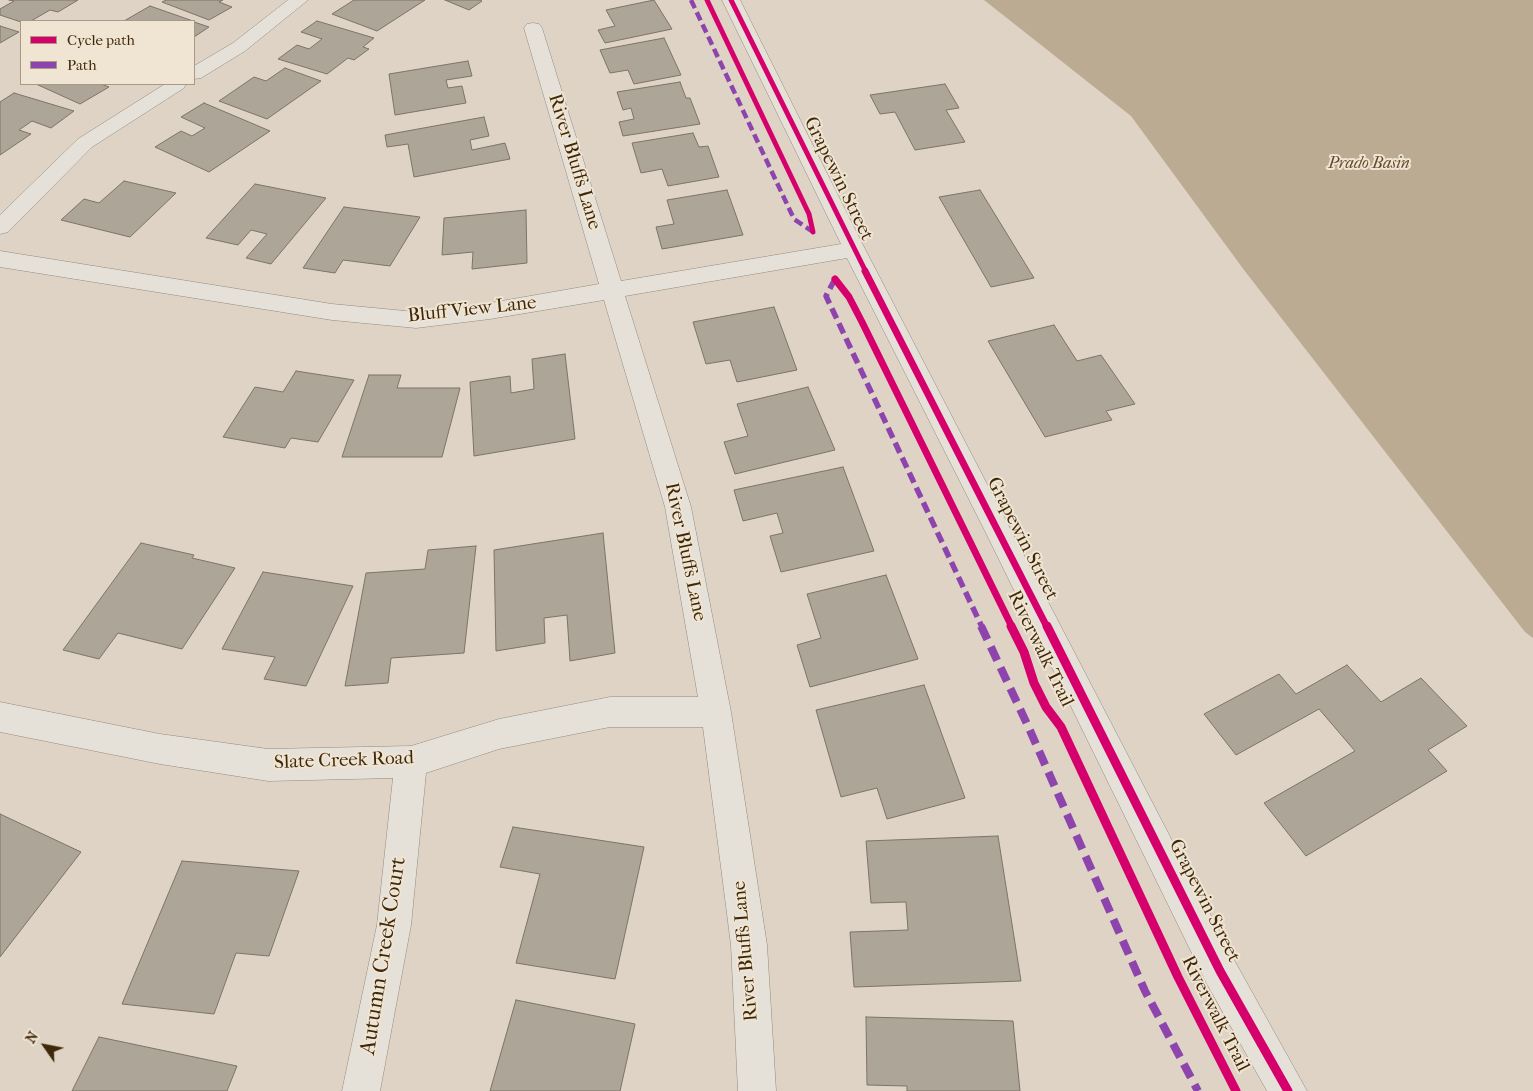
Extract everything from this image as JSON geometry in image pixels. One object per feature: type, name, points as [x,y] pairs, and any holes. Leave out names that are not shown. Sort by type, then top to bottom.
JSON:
[{"type":"street","points":[[195,73],[239,47],[299,0]]},
{"type":"street","name":"Grapewin Street","points":[[731,0],[854,249],[992,516],[1220,971],[1288,1091]]},
{"type":"street","name":"River Bluffs Lane","points":[[533,28],[678,507],[716,712],[749,945],[757,1091]]},
{"type":"street","points":[[0,227],[85,144],[175,85]]},
{"type":"street","name":"Bluff View Lane","points":[[0,259],[332,312],[416,320],[490,311],[614,291],[854,249]]},
{"type":"street","name":"Slate Creek Road","points":[[0,717],[160,749],[268,765],[411,762],[499,734],[610,712],[716,712]]},
{"type":"street","name":"Autumn Creek Court","points":[[361,1091],[394,926],[411,762]]},
{"type":"water","name":"Prado Basin","points":[[984,0],[1533,0],[1533,638],[1525,632],[1244,270],[1131,116]]},
{"type":"building","points":[[9,0],[78,0],[58,12],[50,10],[33,20],[20,20],[20,22],[0,15],[0,9],[14,1]]},
{"type":"building","points":[[166,0],[223,0],[219,2],[232,7],[209,20],[162,2]]},
{"type":"building","points":[[354,0],[425,0],[377,31],[332,14]]},
{"type":"building","points":[[445,0],[480,0],[482,1],[469,10]]},
{"type":"building","points":[[654,0],[672,29],[605,43],[598,30],[615,26],[606,10]]},
{"type":"building","points":[[150,6],[190,20],[126,20]]},
{"type":"building","points":[[317,21],[374,38],[363,47],[369,49],[354,60],[348,58],[327,74],[278,59],[297,45],[309,49],[322,39],[301,32]]},
{"type":"building","points":[[195,22],[209,27],[195,36]]},
{"type":"building","points":[[0,26],[19,32],[0,43]]},
{"type":"building","points":[[664,38],[681,75],[634,84],[628,70],[610,73],[600,50]]},
{"type":"building","points":[[468,61],[472,76],[446,80],[448,88],[462,86],[466,103],[395,115],[389,74]]},
{"type":"building","points":[[285,68],[321,81],[267,119],[219,101],[254,77],[266,81]]},
{"type":"building","points":[[680,82],[686,98],[690,98],[700,124],[623,136],[619,122],[634,119],[631,108],[623,110],[617,92]]},
{"type":"building","points":[[945,84],[959,108],[946,110],[965,142],[915,150],[895,112],[880,114],[870,95]]},
{"type":"building","points":[[38,85],[104,85],[109,87],[80,104]]},
{"type":"building","points":[[14,93],[74,111],[51,128],[32,121],[19,130],[31,134],[0,155],[0,102]]},
{"type":"building","points":[[204,103],[270,131],[209,172],[155,147],[181,131],[192,136],[205,128],[181,117]]},
{"type":"building","points":[[484,117],[489,136],[470,140],[472,150],[505,143],[510,159],[414,177],[408,144],[387,147],[385,135]]},
{"type":"building","points":[[693,133],[699,147],[708,146],[719,177],[668,186],[662,169],[641,173],[632,143]]},
{"type":"building","points":[[124,181],[176,193],[130,237],[61,220],[84,199],[99,203]]},
{"type":"building","points":[[255,184],[326,198],[271,264],[246,258],[267,234],[251,230],[238,245],[206,238]]},
{"type":"building","points":[[727,190],[743,235],[662,249],[656,227],[674,224],[667,200]]},
{"type":"building","points":[[980,190],[1034,278],[991,287],[939,197]]},
{"type":"building","points":[[344,207],[420,217],[390,266],[343,260],[335,273],[303,268]]},
{"type":"building","points":[[526,210],[527,263],[472,269],[473,252],[442,255],[444,218]]},
{"type":"building","points":[[774,307],[797,370],[737,382],[730,360],[706,364],[693,322]]},
{"type":"building","points":[[1054,325],[1077,361],[1101,355],[1135,404],[1106,411],[1112,420],[1045,437],[988,341]]},
{"type":"building","points":[[565,354],[575,439],[474,456],[470,382],[510,376],[511,393],[534,389],[532,359]]},
{"type":"building","points":[[296,371],[354,380],[318,442],[291,438],[285,448],[223,437],[255,387],[283,392]]},
{"type":"building","points":[[369,375],[401,375],[397,388],[460,388],[442,457],[342,457]]},
{"type":"building","points":[[808,387],[835,450],[735,474],[724,442],[748,436],[737,404]]},
{"type":"building","points":[[843,467],[874,551],[781,572],[770,536],[783,533],[777,513],[743,521],[734,490]]},
{"type":"building","points":[[603,533],[615,653],[570,661],[567,615],[544,618],[545,643],[496,651],[494,550]]},
{"type":"building","points":[[141,543],[194,555],[192,558],[235,568],[182,649],[118,633],[99,659],[63,650]]},
{"type":"building","points":[[476,546],[464,653],[391,658],[388,683],[345,686],[366,573],[425,569],[428,550]]},
{"type":"building","points":[[263,572],[353,586],[306,686],[264,679],[275,657],[222,649]]},
{"type":"building","points":[[886,575],[918,659],[810,687],[797,645],[821,638],[807,594]]},
{"type":"building","points":[[1347,665],[1381,702],[1421,678],[1467,726],[1428,750],[1447,771],[1306,856],[1264,803],[1355,751],[1319,709],[1236,755],[1204,714],[1279,674],[1296,694]]},
{"type":"building","points":[[924,685],[965,798],[887,819],[877,788],[841,797],[816,710]]},
{"type":"building","points":[[0,814],[81,852],[0,957]]},
{"type":"building","points":[[513,827],[644,847],[615,979],[516,963],[540,874],[500,867]]},
{"type":"building","points":[[998,836],[1021,981],[854,987],[850,932],[908,930],[906,902],[871,903],[866,841]]},
{"type":"building","points":[[182,861],[299,871],[269,956],[236,953],[214,1014],[122,1004]]},
{"type":"building","points":[[516,1000],[635,1024],[620,1091],[490,1091]]},
{"type":"building","points":[[866,1017],[1013,1021],[1020,1091],[907,1091],[907,1086],[867,1085]]},
{"type":"building","points":[[99,1037],[237,1066],[227,1091],[72,1091]]},
{"type":"marked path","points":[[691,0],[794,219],[813,232]]},
{"type":"marked path","points":[[835,279],[826,296],[1028,726],[1145,991],[1198,1091]]},
{"type":"cycle path","points":[[707,0],[809,214],[813,232]]},
{"type":"cycle path","name":"Riverwalk Trail","points":[[731,0],[854,249],[996,525],[1220,971],[1288,1091]]},
{"type":"cycle path","name":"Riverwalk Trail","points":[[835,279],[849,297],[862,322],[1024,652],[1034,683],[1046,707],[1061,727],[1178,977],[1236,1091]]}]
